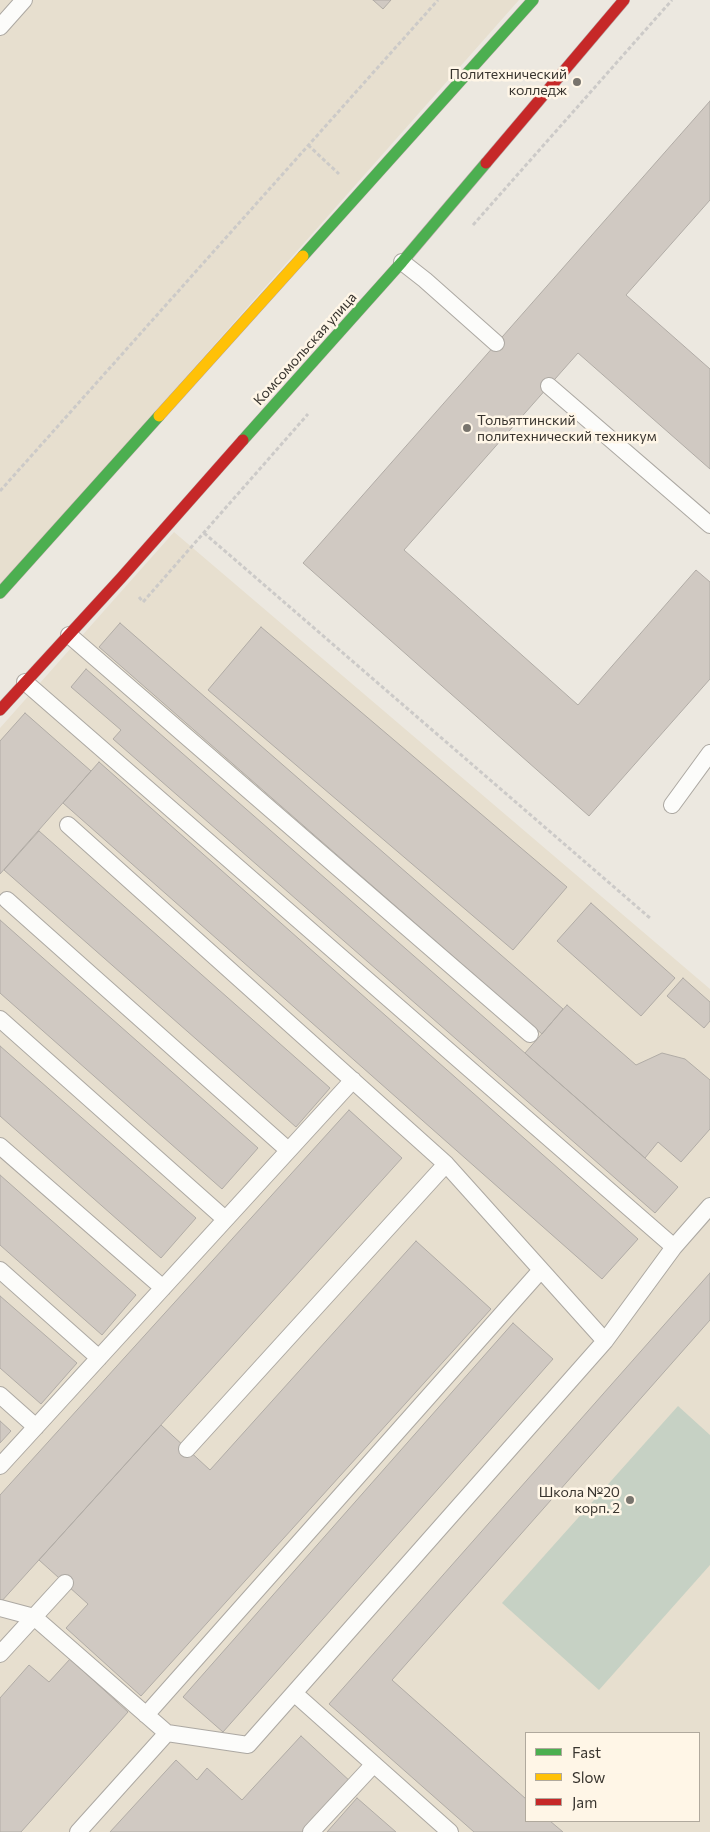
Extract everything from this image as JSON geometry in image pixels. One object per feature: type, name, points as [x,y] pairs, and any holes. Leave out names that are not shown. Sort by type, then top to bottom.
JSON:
[{"type":"main road","points":[[0,593],[533,0]]},
{"type":"main road","name":"Комсомольская улица","points":[[0,710],[122,578],[402,262],[624,0]]},
{"type":"lane","points":[[0,27],[24,0]]},
{"type":"lane","points":[[402,262],[496,343]]},
{"type":"lane","points":[[549,386],[710,525]]},
{"type":"lane","points":[[69,635],[530,1034]]},
{"type":"lane","points":[[26,682],[674,1247]]},
{"type":"lane","points":[[672,805],[710,753]]},
{"type":"lane","points":[[68,825],[446,1164],[604,1341]]},
{"type":"lane","points":[[6,900],[288,1150]]},
{"type":"lane","points":[[0,1019],[225,1219]]},
{"type":"lane","points":[[0,1466],[353,1080]]},
{"type":"lane","points":[[0,1146],[163,1288]]},
{"type":"lane","points":[[187,1449],[446,1164]]},
{"type":"lane","points":[[0,1608],[34,1617],[167,1733],[248,1745],[604,1341],[674,1247],[710,1206]]},
{"type":"lane","points":[[0,1270],[99,1358]]},
{"type":"lane","points":[[146,1715],[541,1270]]},
{"type":"lane","points":[[0,1395],[36,1427]]},
{"type":"lane","points":[[0,1654],[65,1584]]},
{"type":"lane","points":[[294,1693],[450,1832]]},
{"type":"lane","points":[[78,1832],[167,1733]]},
{"type":"lane","points":[[311,1832],[374,1764]]},
{"type":"path","points":[[0,491],[438,0]]},
{"type":"path","points":[[308,145],[342,177]]},
{"type":"path","points":[[204,533],[650,918]]},
{"type":"shaded area","points":[[0,0],[519,0],[0,587]]},
{"type":"shaded area","points":[[174,532],[710,989],[710,1832],[0,1832],[0,728]]},
{"type":"green space","points":[[678,1406],[710,1435],[710,1565],[599,1690],[502,1603]]},
{"type":"building","points":[[373,0],[391,0],[383,9]]},
{"type":"building","name":"Тольяттинский политехнический техникум","points":[[710,101],[710,200],[626,295],[710,369],[710,469],[578,353],[404,550],[578,705],[696,570],[710,582],[710,679],[589,816],[303,563]]},
{"type":"building","points":[[120,623],[563,1009],[542,1034],[99,647]]},
{"type":"building","points":[[261,627],[567,887],[513,950],[208,690]]},
{"type":"building","points":[[86,669],[678,1187],[655,1213],[113,739],[121,730],[71,687]]},
{"type":"building","points":[[25,713],[91,771],[0,874],[0,741]]},
{"type":"building","points":[[99,762],[638,1239],[602,1279],[63,803]]},
{"type":"building","points":[[39,831],[330,1088],[296,1127],[4,870]]},
{"type":"building","points":[[591,903],[675,978],[641,1016],[557,941]]},
{"type":"building","points":[[0,920],[258,1148],[222,1189],[0,993]]},
{"type":"building","points":[[683,978],[710,1002],[710,1021],[704,1028],[667,996]]},
{"type":"building","points":[[567,1005],[636,1065],[662,1053],[685,1059],[710,1080],[710,1129],[681,1162],[658,1142],[645,1158],[525,1053]]},
{"type":"building","points":[[0,1046],[196,1218],[161,1258],[0,1116]]},
{"type":"building","points":[[349,1110],[402,1158],[0,1603],[0,1495]]},
{"type":"building","points":[[0,1175],[136,1295],[102,1335],[0,1245]]},
{"type":"building","points":[[416,1241],[491,1309],[141,1696],[66,1628],[88,1604],[39,1560],[161,1425],[210,1470]]},
{"type":"building","points":[[710,1273],[710,1320],[392,1680],[525,1798],[525,1822],[551,1822],[563,1832],[474,1832],[329,1704]]},
{"type":"building","points":[[0,1296],[77,1363],[41,1404],[0,1368]]},
{"type":"building","points":[[513,1323],[553,1359],[223,1732],[183,1697]]},
{"type":"building","points":[[0,1421],[11,1431],[0,1443]]},
{"type":"building","points":[[70,1659],[128,1712],[21,1832],[0,1832],[0,1698],[29,1665],[49,1682]]},
{"type":"building","points":[[301,1736],[352,1783],[308,1832],[110,1832],[176,1760],[197,1780],[207,1768],[242,1800]]},
{"type":"building","points":[[357,1798],[396,1832],[327,1832]]},
{"type":"traffic: fast","points":[[303,256],[533,0]]},
{"type":"traffic: fast","points":[[243,440],[402,262],[486,163]]},
{"type":"traffic: fast","points":[[0,593],[159,416]]},
{"type":"traffic: slow","points":[[159,416],[303,256]]},
{"type":"traffic: jam","points":[[486,163],[624,0]]},
{"type":"traffic: jam","points":[[0,710],[121,578],[243,440]]},
{"type":"place","name":"Политехнический колледж","points":[[577,82]]},
{"type":"place","name":"Тольяттинский политехнический техникум","points":[[467,428]]},
{"type":"place","name":"Школа №20 корп. 2","points":[[630,1500]]}]
